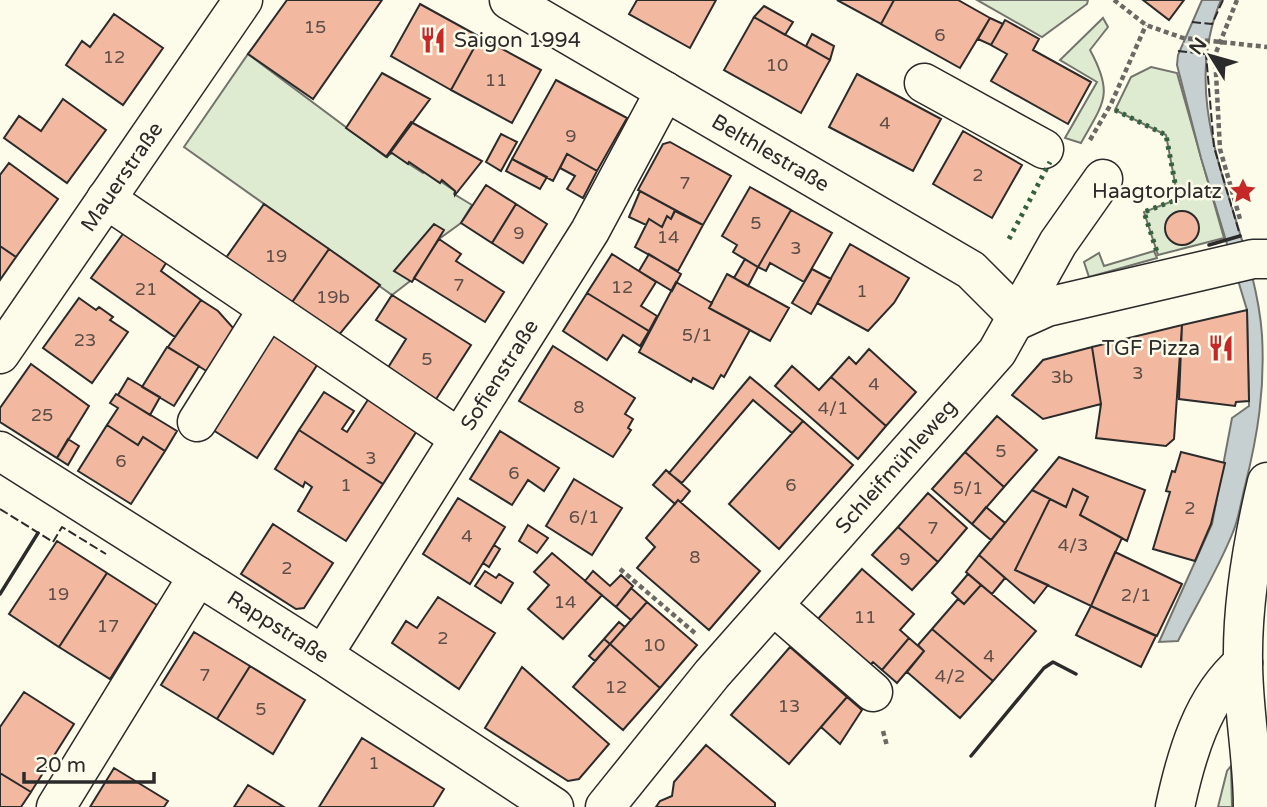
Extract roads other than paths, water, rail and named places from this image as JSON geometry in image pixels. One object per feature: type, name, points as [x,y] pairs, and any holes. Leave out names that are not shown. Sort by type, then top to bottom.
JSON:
[{"type":"street","name":"Mauerstraße","points":[[0,354],[243,0]]},
{"type":"street","name":"Belthlestraße","points":[[509,0],[971,270],[1010,309],[1016,321]]},
{"type":"street","points":[[924,83],[1044,149]]},
{"type":"street","name":"Sofienstraße","points":[[323,655],[590,231],[665,91]]},
{"type":"street","name":"Schleifmühleweg","points":[[605,807],[725,659],[990,361],[1016,321],[1058,243],[1103,179]]},
{"type":"street","points":[[106,199],[459,438]]},
{"type":"street","points":[[1016,321],[1046,307],[1260,259]]},
{"type":"street","points":[[197,422],[268,309]]},
{"type":"street","name":"Rappstraße","points":[[0,451],[323,655],[554,807]]},
{"type":"street","points":[[1253,807],[1253,758],[1242,663],[1252,542],[1267,482]]},
{"type":"street","points":[[56,807],[198,576]]},
{"type":"street","points":[[774,606],[873,692]]},
{"type":"street","points":[[1175,807],[1184,764],[1208,709],[1227,676],[1242,663]]},
{"type":"street","points":[[1146,807],[1184,764]]},
{"type":"place","name":"Saigon 1994","points":[[433,40]]},
{"type":"place","name":"Haagtorplatz","points":[[1243,191]]},
{"type":"place","name":"TGF Pizza","points":[[1221,348]]}]
